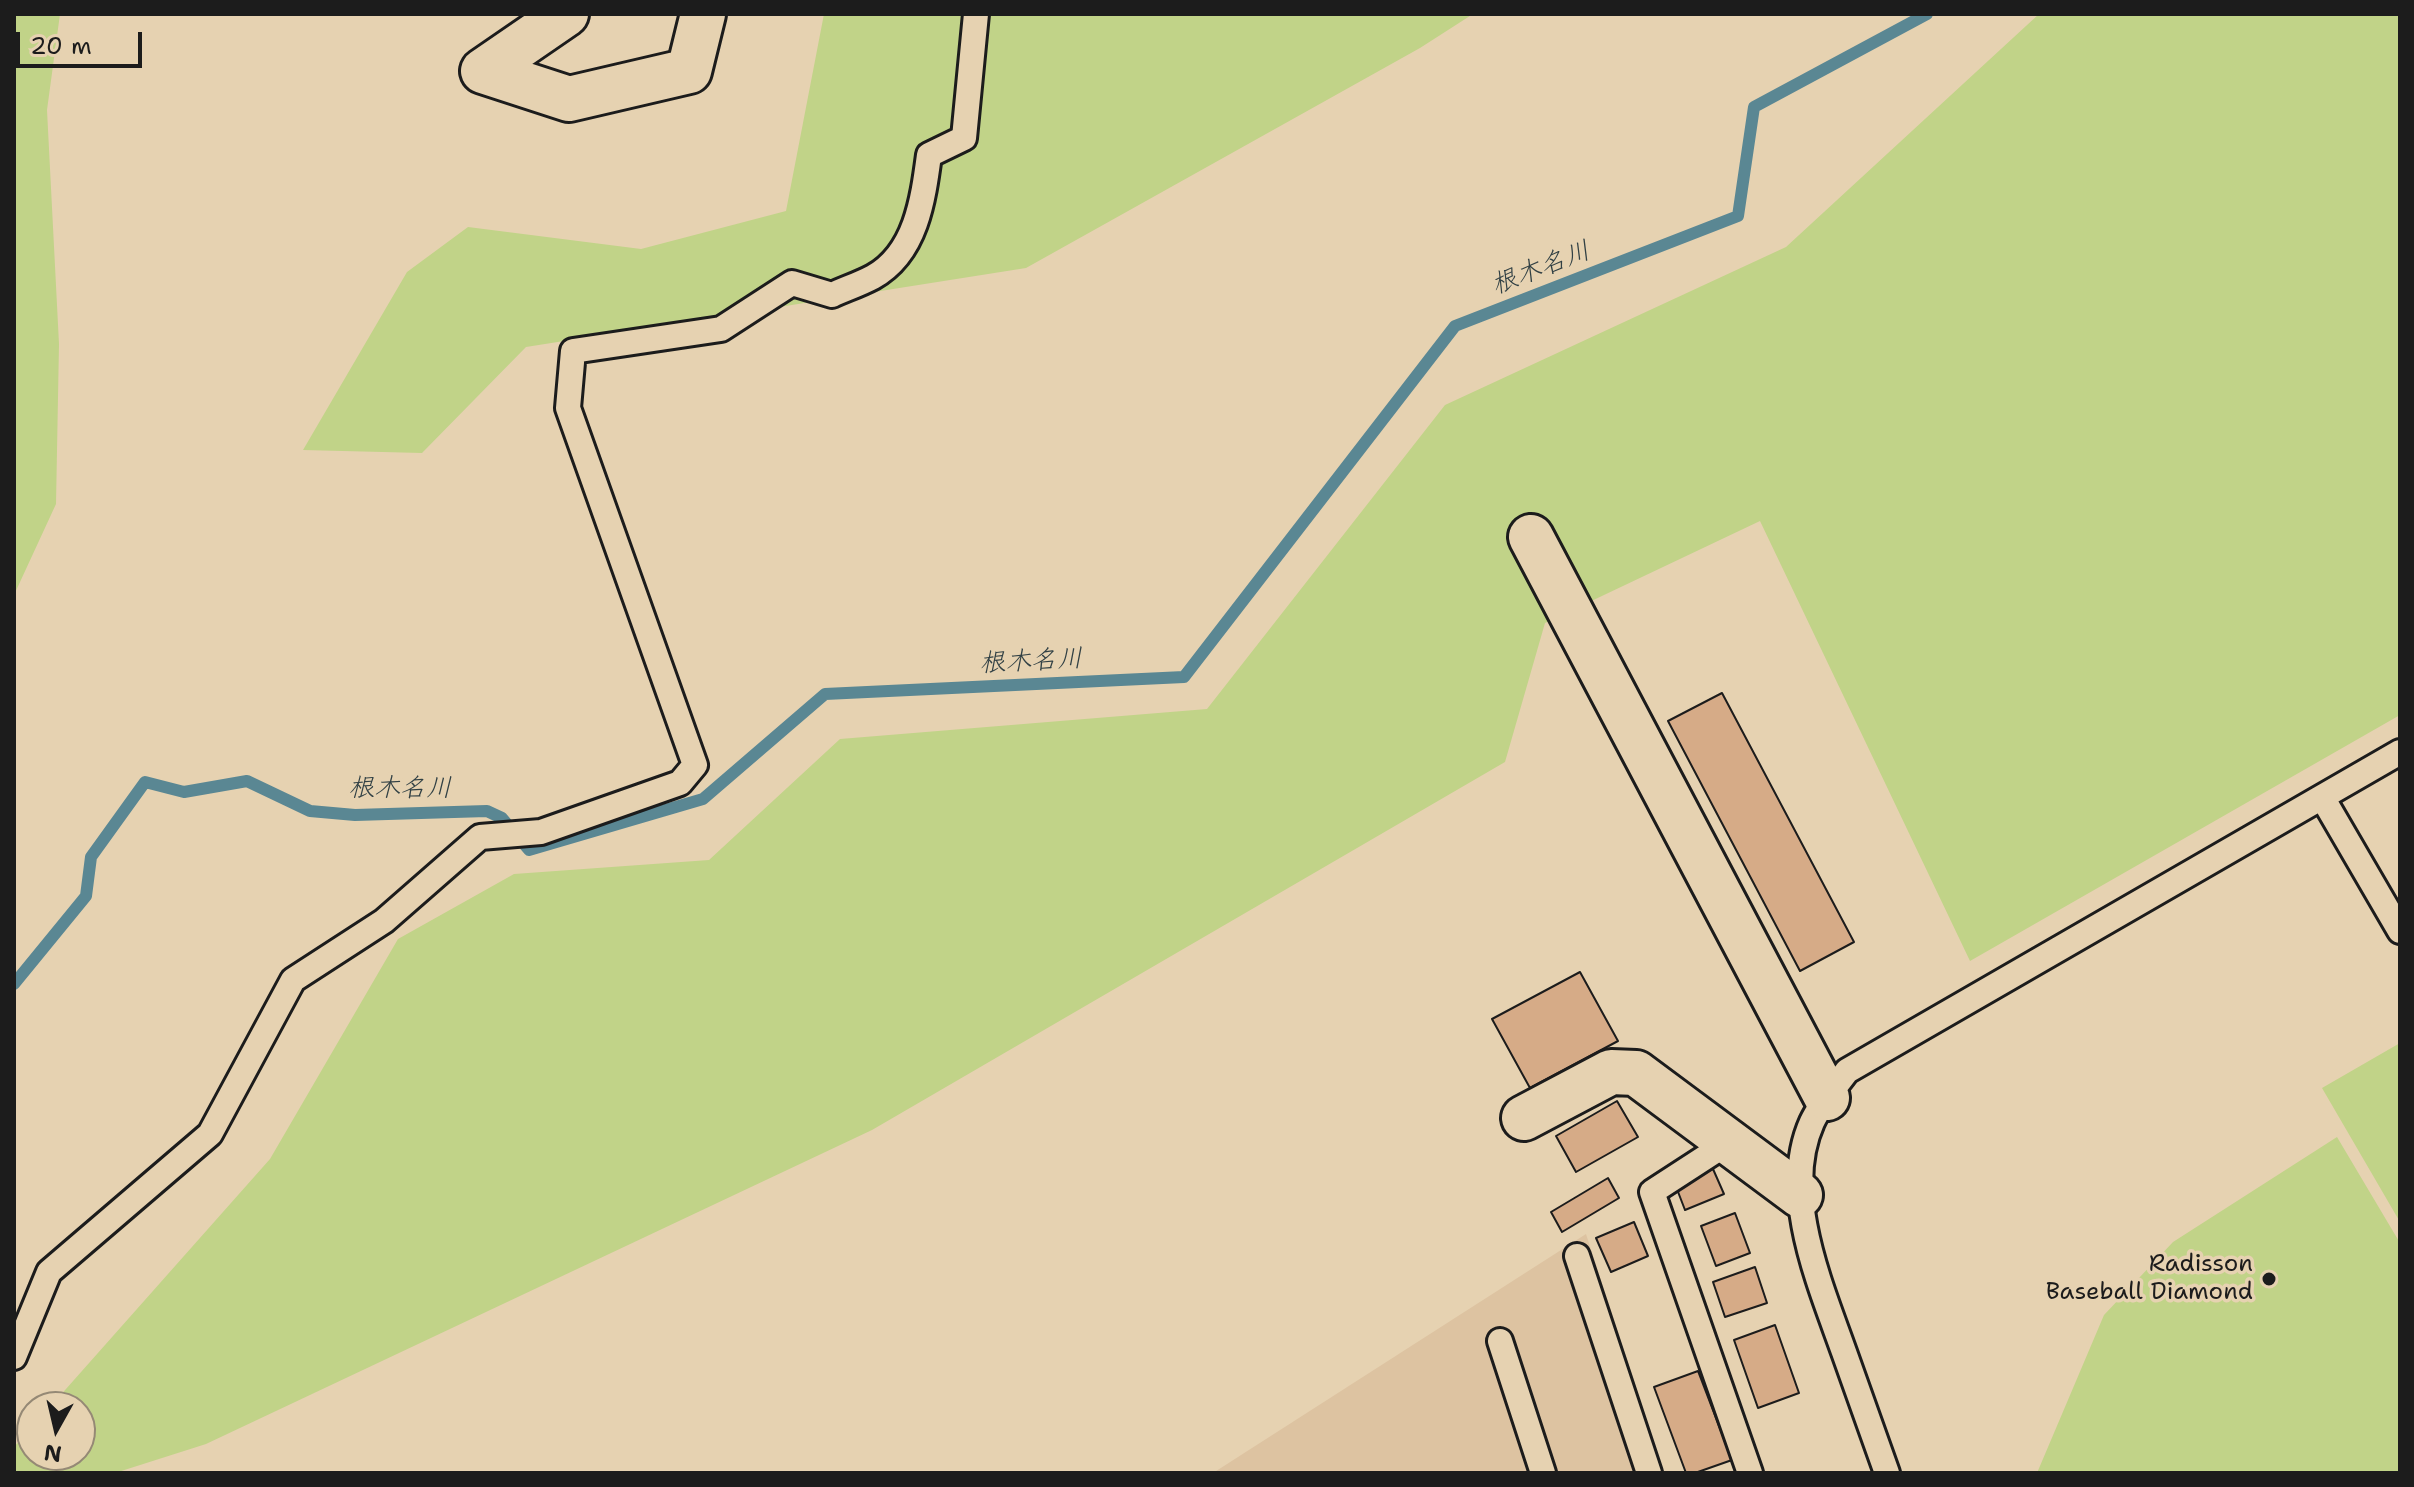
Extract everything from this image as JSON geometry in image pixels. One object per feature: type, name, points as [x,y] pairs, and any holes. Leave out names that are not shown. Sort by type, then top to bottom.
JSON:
[{"type":"street","points":[[566,14],[483,71],[569,99],[689,71],[703,14]]},
{"type":"street","points":[[1531,537],[1827,1098]]},
{"type":"street","points":[[1524,1118],[1611,1072],[1636,1073],[1800,1195]]},
{"type":"lane","points":[[14,1357],[49,1272],[210,1134],[293,980],[384,921],[480,837],[541,832],[680,783],[695,765],[568,408],[573,351],[721,329],[792,283],[832,295],[875,276],[904,248],[922,207],[929,155],[964,138],[976,14]]},
{"type":"lane","points":[[1887,1473],[1808,1245],[1800,1195],[1803,1157],[1812,1123],[1827,1098],[1847,1071],[2400,752]]},
{"type":"lane","points":[[2322,797],[2400,931]]},
{"type":"lane","points":[[1729,1142],[1652,1192],[1750,1473]]},
{"type":"lane","points":[[1577,1256],[1649,1473]]},
{"type":"lane","points":[[1500,1341],[1543,1473]]},
{"type":"shaded area","points":[[1586,1234],[1664,1473],[1213,1473]]},
{"type":"green space","points":[[14,14],[60,14],[47,110],[59,344],[56,504],[14,595]]},
{"type":"green space","points":[[824,14],[1473,14],[1420,48],[1026,268],[526,347],[422,453],[303,450],[407,272],[468,227],[641,249],[786,211]]},
{"type":"green space","points":[[2039,14],[2400,14],[2400,715],[1970,961],[1760,521],[1545,623],[1505,762],[872,1130],[206,1444],[115,1473],[14,1473],[16,1445],[16,1471],[96,1471],[96,1391],[64,1391],[270,1159],[398,939],[514,874],[709,860],[840,739],[1207,709],[1445,405],[1786,247]]},
{"type":"green space","points":[[2400,1043],[2400,1222],[2322,1088]]},
{"type":"green space","name":"Radisson Baseball Diamond","points":[[2337,1137],[2400,1243],[2400,1473],[2037,1473],[2104,1315],[2173,1242]]},
{"type":"building","points":[[1722,693],[1854,942],[1800,971],[1668,721]]},
{"type":"building","points":[[1580,972],[1618,1041],[1530,1088],[1492,1019]]},
{"type":"building","points":[[1617,1101],[1638,1137],[1576,1172],[1556,1136]]},
{"type":"building","points":[[1713,1169],[1724,1194],[1685,1210],[1675,1184]]},
{"type":"building","points":[[1608,1178],[1619,1198],[1562,1232],[1551,1212]]},
{"type":"building","points":[[1735,1213],[1750,1253],[1716,1266],[1701,1226]]},
{"type":"building","points":[[1634,1222],[1648,1256],[1611,1272],[1596,1238]]},
{"type":"building","points":[[1755,1267],[1767,1303],[1725,1317],[1713,1282]]},
{"type":"building","points":[[1775,1325],[1799,1393],[1758,1408],[1734,1340]]},
{"type":"building","points":[[1698,1371],[1732,1460],[1695,1473],[1686,1473],[1654,1387]]},
{"type":"waterway","name":"根木名川","points":[[14,984],[86,896],[91,857],[145,782],[184,792],[247,781],[310,811],[355,815],[487,811],[502,818],[529,850],[703,799],[825,694],[1184,677],[1455,326],[1738,216],[1754,107],[1927,14]]},
{"type":"place","name":"Radisson Baseball Diamond","points":[[2269,1279]]}]
